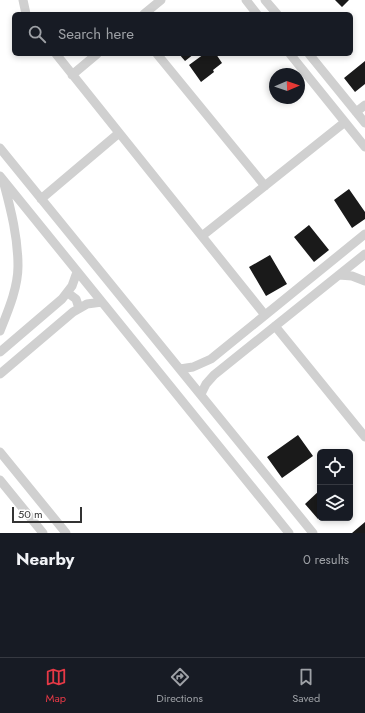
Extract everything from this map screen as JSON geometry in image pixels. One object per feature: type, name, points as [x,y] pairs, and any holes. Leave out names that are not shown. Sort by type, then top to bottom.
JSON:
[{"type":"street","points":[[23,0],[26,12]]},
{"type":"street","points":[[146,12],[161,0]]},
{"type":"street","points":[[246,0],[255,12]]},
{"type":"street","points":[[265,0],[274,12]]},
{"type":"street","points":[[58,56],[265,314]]},
{"type":"street","points":[[72,74],[94,56]]},
{"type":"street","points":[[159,56],[265,186]]},
{"type":"street","points":[[292,56],[365,147]]},
{"type":"street","points":[[311,56],[365,122]]},
{"type":"street","points":[[356,112],[365,105]]},
{"type":"street","points":[[202,236],[345,122]]},
{"type":"street","points":[[42,199],[119,133]]},
{"type":"street","points":[[0,148],[313,533]]},
{"type":"street","points":[[1,178],[289,533]]},
{"type":"street","points":[[0,331],[11,303],[18,267],[15,232],[1,178]]},
{"type":"street","points":[[180,369],[193,367],[211,358],[365,234]]},
{"type":"street","points":[[201,394],[210,379],[219,371],[365,254]]},
{"type":"street","points":[[0,352],[68,293],[78,272]]},
{"type":"street","points":[[339,275],[352,276],[365,281]]},
{"type":"street","points":[[68,293],[76,299],[79,308]]},
{"type":"street","points":[[0,374],[79,308],[87,304],[102,302]]},
{"type":"street","points":[[275,326],[365,437]]},
{"type":"street","points":[[211,358],[211,365],[219,371]]},
{"type":"street","points":[[0,452],[66,533]]},
{"type":"street","points":[[0,480],[43,533]]},
{"type":"building","points":[[335,0],[349,0],[342,7]]},
{"type":"building","points":[[181,56],[191,56],[185,61]]},
{"type":"building","points":[[201,56],[217,56],[222,63],[213,70],[214,72],[201,82],[189,65]]},
{"type":"building","points":[[365,61],[365,84],[355,92],[344,78]]},
{"type":"building","points":[[349,189],[365,212],[365,219],[352,228],[334,200]]},
{"type":"building","points":[[309,225],[329,250],[314,262],[294,237]]},
{"type":"building","points":[[270,255],[287,284],[266,296],[249,267]]},
{"type":"building","points":[[298,435],[313,456],[282,478],[267,457]]},
{"type":"building","points":[[317,493],[317,518],[305,504]]},
{"type":"building","points":[[365,522],[365,533],[352,533]]}]
